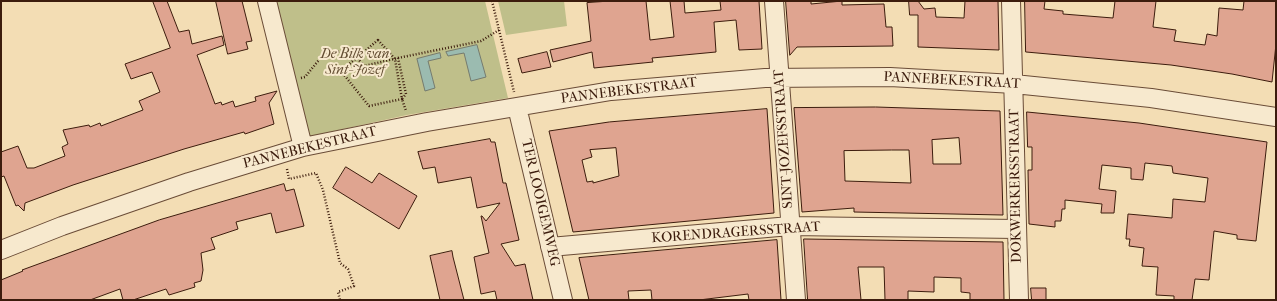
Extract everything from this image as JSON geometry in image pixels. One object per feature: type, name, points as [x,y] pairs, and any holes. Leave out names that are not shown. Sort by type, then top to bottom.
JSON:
[{"type":"street","points":[[267,1],[303,147]]},
{"type":"street","name":"SINT-JOZEFSSTRAAT","points":[[774,1],[796,300]]},
{"type":"street","name":"DOKWERKERSSTRAAT","points":[[1012,1],[1019,300]]},
{"type":"street","name":"PANNEBEKESTRAAT","points":[[1,250],[62,226],[189,182],[303,147],[409,125],[611,91],[725,80],[780,77],[890,77],[1014,84],[1151,98],[1276,117]]},
{"type":"street","name":"TER LOOIGEMWEG","points":[[518,107],[563,300]]},
{"type":"street","name":"KORENDRAGERSSTRAAT","points":[[550,247],[790,226],[1017,229]]},
{"type":"path","points":[[492,1],[518,107]]},
{"type":"path","points":[[287,81],[305,77],[323,55],[350,49],[364,66],[481,41],[499,30]]},
{"type":"path","points":[[378,40],[396,59],[406,94],[402,99],[369,106],[341,71],[357,57],[378,40]]},
{"type":"path","points":[[402,99],[409,125]]},
{"type":"path","points":[[286,152],[287,158],[281,159],[283,164],[286,164],[289,179],[316,173],[323,190],[340,263],[348,269],[354,286],[338,292],[340,300]]},
{"type":"green space","name":"De Bilk van Sint-Jozef","points":[[276,1],[485,1],[508,98],[407,115],[307,137]]},
{"type":"green space","points":[[498,1],[564,1],[567,26],[506,35]]},
{"type":"water","points":[[477,45],[486,77],[471,81],[464,53],[448,56],[446,52]]},
{"type":"water","points":[[440,53],[441,58],[428,61],[435,88],[425,91],[417,59]]},
{"type":"building","points":[[153,1],[167,1],[179,32],[189,30],[192,44],[222,36],[224,45],[197,55],[215,104],[221,102],[222,105],[233,101],[235,107],[256,101],[255,97],[277,91],[269,103],[274,124],[245,134],[244,132],[184,149],[73,185],[25,203],[24,211],[18,205],[16,206],[4,176],[1,177],[1,152],[18,146],[27,168],[34,168],[65,156],[62,147],[68,144],[63,130],[89,125],[90,127],[100,123],[101,126],[143,110],[139,101],[160,92],[152,72],[131,79],[125,64],[170,48]]},
{"type":"building","points":[[216,1],[242,1],[252,41],[246,42],[248,49],[228,54]]},
{"type":"building","points":[[610,1],[646,1],[650,40],[674,37],[670,1],[684,1],[685,13],[721,10],[720,1],[759,1],[762,49],[739,50],[736,20],[714,22],[716,52],[652,58],[653,62],[594,68],[592,52],[553,62],[550,50],[591,41],[587,3]]},
{"type":"building","points":[[786,1],[811,1],[811,4],[842,1],[842,5],[884,4],[886,27],[892,27],[893,46],[797,47],[790,55]]},
{"type":"building","points":[[909,1],[918,1],[924,9],[935,8],[936,17],[964,18],[965,1],[998,1],[999,50],[918,47],[918,15],[910,15]]},
{"type":"building","points":[[1025,1],[1045,1],[1044,9],[1063,11],[1063,14],[1113,18],[1115,1],[1156,1],[1153,27],[1176,30],[1174,41],[1205,45],[1207,34],[1217,36],[1219,8],[1243,10],[1244,1],[1276,1],[1276,44],[1272,82],[1232,74],[1171,65],[1026,52]]},
{"type":"building","points":[[547,52],[551,67],[522,73],[518,59]]},
{"type":"building","points":[[876,107],[1000,111],[1003,215],[854,212],[854,208],[802,212],[794,108]],"holes":[[[959,138],[961,164],[933,164],[932,140]],[[909,150],[911,183],[845,181],[844,151]]]},
{"type":"building","points":[[767,109],[774,213],[573,232],[549,131],[609,122]],"holes":[[[616,148],[619,176],[593,183],[593,181],[587,182],[582,160],[592,157],[590,150]]]},
{"type":"building","points":[[1027,112],[1139,123],[1267,142],[1256,241],[1237,239],[1237,235],[1214,231],[1209,280],[1195,279],[1192,300],[1174,300],[1174,296],[1156,295],[1158,267],[1142,266],[1144,248],[1129,246],[1130,239],[1126,239],[1128,214],[1172,218],[1173,199],[1205,202],[1208,178],[1173,173],[1172,166],[1145,163],[1143,180],[1131,179],[1131,168],[1102,165],[1099,189],[1116,191],[1114,213],[1101,213],[1102,204],[1065,200],[1065,209],[1062,209],[1061,221],[1055,221],[1055,227],[1029,224],[1028,170],[1032,170],[1032,147],[1028,147]]},
{"type":"building","points":[[490,139],[491,142],[495,142],[503,183],[506,183],[519,240],[501,244],[515,266],[525,264],[533,300],[497,300],[495,291],[481,294],[474,257],[489,253],[481,216],[486,221],[500,203],[477,208],[471,177],[438,183],[435,167],[423,169],[418,152]]},
{"type":"building","points":[[346,167],[372,183],[379,173],[417,196],[399,229],[333,188]]},
{"type":"building","points":[[284,184],[286,191],[294,189],[304,226],[276,233],[271,213],[236,222],[238,229],[211,238],[215,249],[201,253],[203,270],[201,281],[194,283],[195,287],[169,295],[166,289],[133,300],[123,300],[120,289],[90,300],[1,300],[1,280],[23,271],[22,270],[159,220]]},
{"type":"building","points":[[804,239],[1003,242],[1004,300],[970,300],[970,293],[961,292],[961,278],[934,277],[934,292],[908,291],[908,300],[885,300],[884,267],[858,267],[861,300],[808,300]]},
{"type":"building","points":[[777,240],[781,300],[749,300],[748,294],[699,300],[652,300],[651,290],[628,291],[629,300],[589,300],[579,258]]},
{"type":"building","points":[[452,251],[464,300],[440,300],[430,256]]},
{"type":"building","points":[[1031,288],[1046,288],[1046,300],[1032,300]]}]
